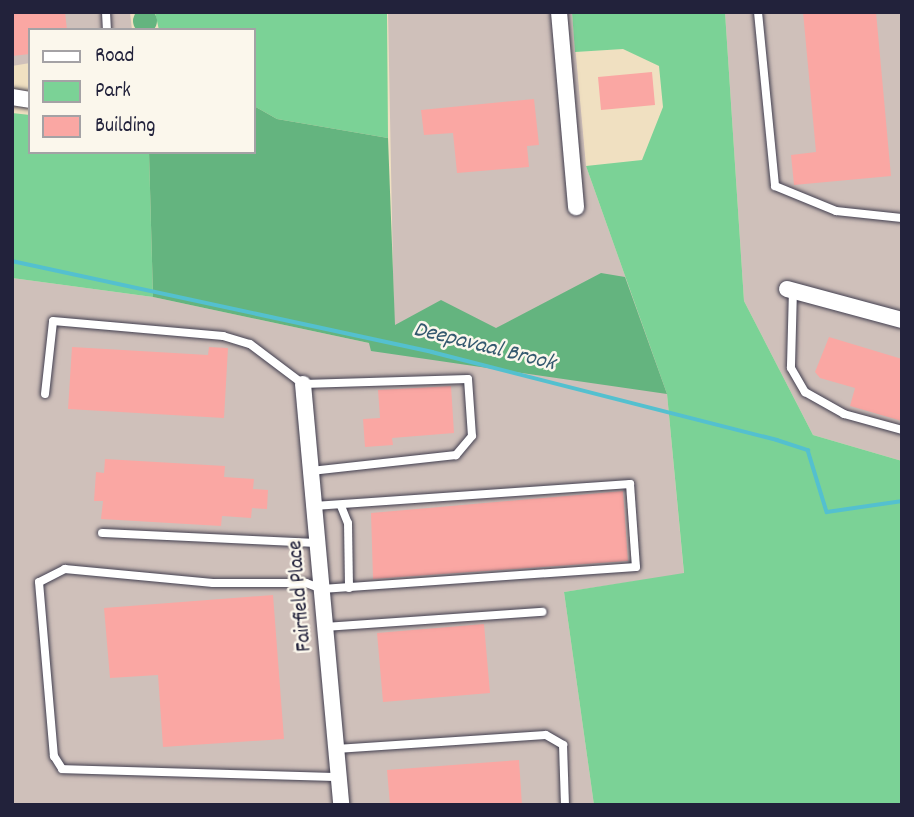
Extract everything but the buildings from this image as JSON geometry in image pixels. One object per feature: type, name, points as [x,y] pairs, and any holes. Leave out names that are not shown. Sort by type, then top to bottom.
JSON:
[{"type":"street","points":[[559,12],[574,153],[576,207]]},
{"type":"street","points":[[790,289],[902,320]]},
{"type":"street","name":"Fairfield Place","points":[[303,384],[341,805]]},
{"type":"lane","points":[[758,12],[775,187],[857,216],[902,218]]},
{"type":"lane","points":[[790,289],[791,368],[805,392],[844,414],[902,430]]},
{"type":"lane","points":[[45,394],[53,321],[222,336],[250,344],[303,384],[468,379],[472,436],[456,455],[311,471]]},
{"type":"lane","points":[[314,506],[630,484],[636,567],[322,589],[306,583],[213,583],[65,569],[39,582],[54,756],[62,769],[339,777]]},
{"type":"lane","points":[[341,506],[348,523],[349,587]]},
{"type":"lane","points":[[102,533],[318,543]]},
{"type":"lane","points":[[325,627],[542,612]]},
{"type":"lane","points":[[336,749],[546,735],[563,745],[565,805]]},
{"type":"shaded area","points":[[12,12],[130,12],[132,28],[28,28],[28,63],[12,66]]},
{"type":"shaded area","points":[[388,12],[572,12],[586,166],[667,394],[684,574],[564,592],[594,805],[12,805],[12,278],[153,297],[369,343],[394,325]]},
{"type":"shaded area","points":[[725,12],[902,12],[902,461],[813,435],[744,301]]},
{"type":"green space","points":[[150,10],[156,16],[155,28],[135,28],[133,21],[136,12]]},
{"type":"green space","points":[[155,12],[387,12],[388,138],[277,119],[256,107],[256,28],[159,28]]},
{"type":"green space","points":[[572,12],[725,12],[744,301],[813,435],[902,461],[902,805],[594,805],[564,592],[684,573],[667,394],[586,166],[642,160],[663,107],[659,66],[623,49],[575,52]]},
{"type":"green space","points":[[256,107],[277,119],[388,138],[395,325],[441,300],[496,328],[601,273],[625,277],[667,394],[371,351],[369,343],[153,297],[149,154],[256,154]]},
{"type":"green space","points":[[12,113],[28,115],[28,154],[149,154],[153,297],[12,278]]},
{"type":"waterway","name":"Deepavaal Brook","points":[[12,261],[432,352],[777,440],[808,450],[827,512],[902,501]]}]
